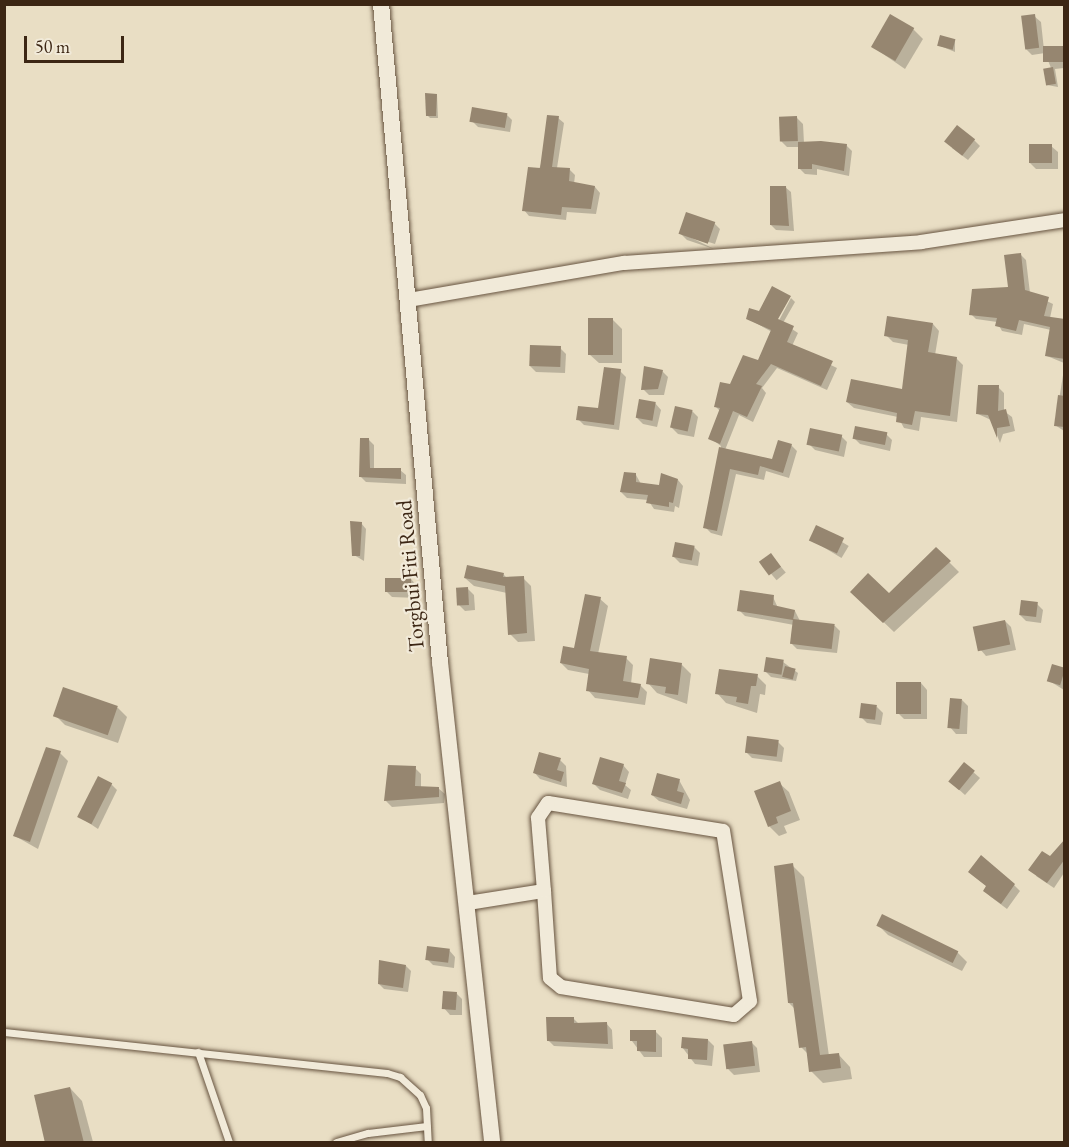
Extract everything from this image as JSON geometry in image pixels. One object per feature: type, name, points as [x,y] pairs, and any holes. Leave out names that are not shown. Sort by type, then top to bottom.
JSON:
[{"type":"street","name":"Torgbui Fiti Road","points":[[381,4],[440,662],[468,903],[492,1143]]},
{"type":"street","points":[[409,300],[624,263],[921,242],[1065,220]]},
{"type":"street","points":[[548,803],[723,831],[750,1001],[734,1014],[561,987],[550,978],[544,891],[538,818],[548,803]]},
{"type":"street","points":[[468,903],[544,891]]},
{"type":"lane","points":[[4,1032],[198,1052],[400,1077],[420,1095],[427,1126],[428,1143]]},
{"type":"lane","points":[[198,1052],[229,1143]]},
{"type":"lane","points":[[336,1143],[368,1133],[427,1126]]},
{"type":"building","points":[[890,14],[914,28],[895,61],[871,47]]},
{"type":"building","points":[[1035,14],[1039,48],[1025,49],[1021,16]]},
{"type":"building","points":[[940,35],[955,39],[953,50],[937,46]]},
{"type":"building","points":[[1043,46],[1064,46],[1064,62],[1043,62]]},
{"type":"building","points":[[1053,67],[1056,84],[1046,85],[1043,69]]},
{"type":"building","points":[[425,93],[437,94],[436,116],[426,116]]},
{"type":"building","points":[[472,107],[507,113],[505,128],[469,122]]},
{"type":"building","points":[[547,115],[559,116],[552,167],[570,168],[569,181],[595,186],[591,209],[562,207],[561,215],[522,211],[528,167],[540,168]]},
{"type":"building","points":[[797,116],[798,141],[780,142],[779,117]]},
{"type":"building","points":[[957,125],[975,139],[962,156],[944,142]]},
{"type":"building","points":[[821,141],[847,144],[844,171],[812,164],[812,169],[798,169],[798,142]]},
{"type":"building","points":[[1029,144],[1052,144],[1052,163],[1029,163]]},
{"type":"building","points":[[770,186],[786,186],[789,226],[770,225]]},
{"type":"building","points":[[686,212],[715,222],[708,244],[679,234]]},
{"type":"building","points":[[1021,253],[1025,290],[1049,297],[1044,316],[1065,319],[1065,359],[1045,356],[1050,327],[1019,320],[1016,331],[995,326],[997,318],[969,315],[972,289],[1008,287],[1004,255]]},
{"type":"building","points":[[772,286],[791,296],[778,319],[794,326],[787,342],[833,361],[821,386],[771,364],[756,384],[762,386],[747,417],[733,411],[720,444],[708,439],[720,408],[714,407],[720,382],[730,384],[743,355],[758,360],[771,330],[746,319],[749,308],[759,311]]},
{"type":"building","points":[[887,316],[933,323],[928,352],[957,357],[950,416],[915,411],[912,425],[896,422],[897,413],[846,402],[851,379],[902,389],[908,340],[884,336]]},
{"type":"building","points":[[588,318],[613,318],[613,355],[588,355]]},
{"type":"building","points":[[530,345],[561,346],[560,367],[529,366]]},
{"type":"building","points":[[644,366],[663,370],[658,389],[641,390]]},
{"type":"building","points":[[604,367],[621,369],[614,425],[576,420],[578,406],[598,408]]},
{"type":"building","points":[[978,385],[999,385],[998,411],[1006,409],[1010,426],[997,428],[997,438],[988,415],[976,414]]},
{"type":"building","points":[[1058,395],[1065,396],[1065,427],[1054,426]]},
{"type":"building","points":[[639,399],[656,402],[652,421],[636,418]]},
{"type":"building","points":[[675,406],[693,410],[688,431],[670,427]]},
{"type":"building","points":[[855,426],[887,432],[885,445],[853,439]]},
{"type":"building","points":[[810,428],[842,435],[839,451],[806,445]]},
{"type":"building","points":[[360,438],[369,438],[370,468],[401,468],[401,479],[359,477]]},
{"type":"building","points":[[778,440],[792,444],[783,473],[760,466],[758,475],[730,469],[717,531],[703,528],[719,447],[772,459]]},
{"type":"building","points":[[624,472],[636,473],[636,482],[659,485],[661,473],[678,479],[673,503],[669,502],[669,507],[646,503],[648,495],[620,492]]},
{"type":"building","points":[[350,521],[362,522],[360,556],[352,556]]},
{"type":"building","points":[[816,525],[844,538],[837,554],[809,540]]},
{"type":"building","points":[[675,542],[695,546],[692,561],[672,557]]},
{"type":"building","points":[[936,547],[951,561],[883,623],[850,592],[868,573],[889,593]]},
{"type":"building","points":[[771,553],[781,567],[769,576],[759,562]]},
{"type":"building","points":[[467,565],[504,573],[503,577],[524,576],[527,633],[508,635],[505,586],[464,578]]},
{"type":"building","points":[[385,578],[411,578],[411,592],[385,592]]},
{"type":"building","points":[[468,587],[469,605],[457,606],[456,588]]},
{"type":"building","points":[[740,590],[774,595],[773,605],[795,610],[793,620],[737,611]]},
{"type":"building","points":[[585,594],[601,597],[590,651],[627,656],[623,681],[641,684],[638,698],[586,691],[589,669],[560,663],[563,646],[574,648]]},
{"type":"building","points":[[1021,600],[1038,602],[1036,617],[1019,615]]},
{"type":"building","points":[[793,619],[835,624],[832,649],[790,644]]},
{"type":"building","points":[[1005,620],[1010,644],[978,651],[973,627]]},
{"type":"building","points":[[766,657],[784,660],[781,675],[764,672]]},
{"type":"building","points":[[650,658],[682,663],[678,695],[665,693],[666,687],[646,684]]},
{"type":"building","points":[[1052,664],[1064,668],[1060,685],[1047,681]]},
{"type":"building","points":[[785,666],[796,669],[793,679],[782,677]]},
{"type":"building","points":[[719,669],[758,674],[756,686],[751,686],[748,704],[736,702],[737,697],[715,694]]},
{"type":"building","points":[[896,682],[921,682],[921,714],[896,714]]},
{"type":"building","points":[[63,687],[118,706],[108,735],[53,716]]},
{"type":"building","points":[[950,698],[962,699],[959,729],[947,728]]},
{"type":"building","points":[[861,703],[877,705],[875,720],[859,718]]},
{"type":"building","points":[[747,736],[779,740],[777,757],[745,753]]},
{"type":"building","points":[[46,747],[61,751],[30,842],[13,836]]},
{"type":"building","points":[[539,752],[561,758],[557,770],[564,772],[561,782],[533,773]]},
{"type":"building","points":[[600,757],[624,764],[619,781],[626,783],[622,793],[592,784]]},
{"type":"building","points":[[964,762],[975,771],[959,790],[948,781]]},
{"type":"building","points":[[388,765],[416,766],[415,786],[439,787],[439,797],[384,801]]},
{"type":"building","points":[[657,773],[680,779],[677,791],[684,793],[681,804],[651,795]]},
{"type":"building","points":[[98,776],[112,783],[91,824],[77,817]]},
{"type":"building","points":[[780,781],[791,811],[776,817],[778,823],[768,827],[754,791]]},
{"type":"building","points":[[1065,839],[1065,859],[1047,883],[1028,870],[1042,851],[1050,856]]},
{"type":"building","points":[[981,855],[1015,884],[1001,904],[983,891],[986,886],[968,872]]},
{"type":"building","points":[[793,863],[820,1055],[839,1053],[841,1068],[809,1072],[806,1047],[799,1048],[793,1003],[788,1003],[774,866]]},
{"type":"building","points":[[882,914],[958,951],[953,963],[876,926]]},
{"type":"building","points":[[427,946],[450,949],[448,963],[425,960]]},
{"type":"building","points":[[379,960],[406,965],[403,988],[378,984]]},
{"type":"building","points":[[443,991],[457,992],[456,1010],[442,1009]]},
{"type":"building","points":[[546,1017],[574,1017],[574,1023],[607,1022],[608,1044],[547,1041]]},
{"type":"building","points":[[630,1030],[656,1030],[656,1052],[637,1051],[637,1041],[630,1041]]},
{"type":"building","points":[[682,1037],[708,1039],[707,1060],[688,1059],[688,1049],[681,1048]]},
{"type":"building","points":[[752,1041],[755,1066],[726,1069],[723,1045]]},
{"type":"building","points":[[70,1087],[84,1143],[45,1143],[34,1095]]}]
